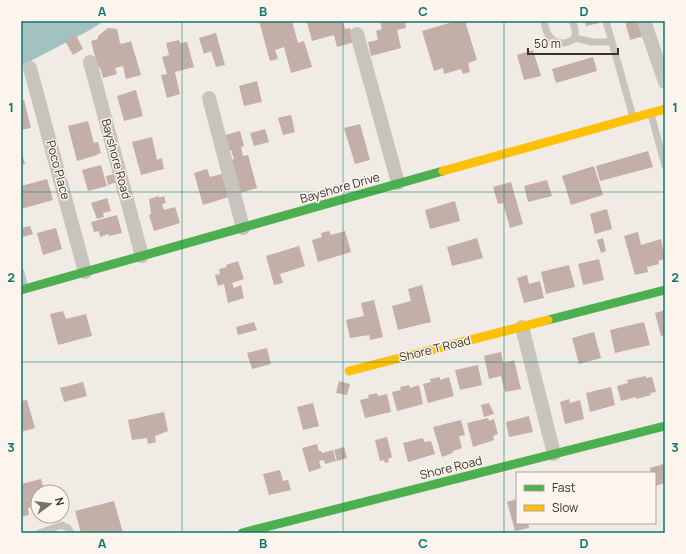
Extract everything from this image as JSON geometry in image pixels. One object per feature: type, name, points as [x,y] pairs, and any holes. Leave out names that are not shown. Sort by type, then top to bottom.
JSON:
[{"type":"street","points":[[644,21],[665,82]]},
{"type":"street","points":[[356,34],[398,183]]},
{"type":"street","name":"Bayshore Road","points":[[90,62],[142,256]]},
{"type":"street","name":"Poco Place","points":[[30,68],[85,272]]},
{"type":"street","points":[[209,98],[243,228]]},
{"type":"street","name":"Bayshore Drive","points":[[23,289],[665,109]]},
{"type":"street","name":"Shore T Road","points":[[349,371],[665,290]]},
{"type":"street","points":[[522,327],[554,454]]},
{"type":"street","name":"Shore Road","points":[[242,533],[665,426]]},
{"type":"lane","points":[[544,21],[546,32],[554,41],[563,44],[568,43],[575,38],[592,42],[611,42]]},
{"type":"lane","points":[[572,21],[575,28],[575,38]]},
{"type":"lane","points":[[606,21],[633,118]]},
{"type":"lane","points":[[651,113],[665,166]]},
{"type":"lane","points":[[21,272],[23,289]]},
{"type":"lane","points":[[39,533],[62,525],[68,528],[71,533]]},
{"type":"water","points":[[21,21],[104,21],[21,66]]},
{"type":"building","points":[[259,21],[292,21],[298,43],[304,41],[312,67],[291,73],[284,47],[275,50],[278,59],[270,61]]},
{"type":"building","points":[[343,21],[345,29],[350,28],[354,42],[337,47],[334,35],[312,41],[307,22]]},
{"type":"building","points":[[380,21],[405,21],[406,28],[397,30],[401,48],[371,56],[368,42],[378,40],[376,31],[382,29]]},
{"type":"building","points":[[456,21],[465,21],[477,60],[468,63],[470,72],[463,74],[461,69],[444,74],[443,68],[434,71],[422,31]]},
{"type":"building","points":[[585,21],[598,21],[599,23],[586,26]]},
{"type":"building","points":[[625,21],[641,21],[644,36],[630,40]]},
{"type":"building","points":[[108,28],[117,29],[120,43],[122,44],[131,41],[141,75],[126,79],[123,66],[115,68],[117,74],[103,78],[100,67],[98,68],[91,41],[98,39],[98,36]]},
{"type":"building","points":[[216,33],[225,65],[216,67],[211,51],[204,54],[199,38]]},
{"type":"building","points":[[76,35],[83,49],[73,55],[65,41]]},
{"type":"building","points":[[179,40],[180,43],[187,42],[194,67],[175,72],[180,94],[167,98],[161,75],[167,74],[162,57],[169,55],[166,43]]},
{"type":"building","points":[[533,50],[541,76],[524,80],[517,55]]},
{"type":"building","points":[[593,57],[597,71],[556,83],[552,69]]},
{"type":"building","points":[[257,81],[262,102],[244,106],[239,86]]},
{"type":"building","points":[[136,90],[143,116],[124,121],[117,96]]},
{"type":"building","points":[[24,100],[31,128],[21,130],[21,101]]},
{"type":"building","points":[[291,115],[295,132],[283,135],[278,118]]},
{"type":"building","points":[[88,121],[94,143],[98,142],[101,153],[77,161],[68,126]]},
{"type":"building","points":[[360,124],[370,160],[355,164],[344,128]]},
{"type":"building","points":[[265,129],[269,142],[254,146],[250,133]]},
{"type":"building","points":[[240,131],[244,146],[241,147],[243,156],[248,155],[257,188],[240,193],[231,160],[234,159],[231,150],[229,150],[225,135]]},
{"type":"building","points":[[152,137],[157,160],[162,158],[164,169],[141,175],[132,142]]},
{"type":"building","points":[[21,150],[25,164],[21,165]]},
{"type":"building","points":[[648,151],[653,167],[600,181],[596,166]]},
{"type":"building","points":[[101,165],[107,186],[88,191],[82,170]]},
{"type":"building","points":[[594,166],[603,195],[571,205],[562,176]]},
{"type":"building","points":[[207,169],[210,177],[222,174],[229,197],[203,205],[194,173]]},
{"type":"building","points":[[114,174],[117,182],[108,185],[106,176]]},
{"type":"building","points":[[47,179],[53,200],[21,209],[21,186]]},
{"type":"building","points":[[547,180],[552,196],[528,202],[524,186]]},
{"type":"building","points":[[511,182],[523,224],[510,228],[503,203],[498,204],[493,187]]},
{"type":"building","points":[[159,196],[159,198],[164,196],[166,203],[162,204],[164,210],[175,207],[180,223],[154,231],[149,215],[151,214],[149,199]]},
{"type":"building","points":[[107,198],[111,211],[103,213],[104,217],[97,219],[91,203]]},
{"type":"building","points":[[455,201],[460,221],[430,229],[425,210]]},
{"type":"building","points":[[607,209],[612,229],[595,234],[590,214]]},
{"type":"building","points":[[117,215],[122,233],[109,236],[108,234],[100,237],[99,231],[94,232],[91,222]]},
{"type":"building","points":[[30,226],[33,234],[23,237],[21,228]]},
{"type":"building","points":[[56,228],[62,249],[43,255],[37,233]]},
{"type":"building","points":[[329,231],[331,235],[345,231],[351,252],[318,262],[312,240],[322,237],[321,233]]},
{"type":"building","points":[[638,232],[641,245],[661,239],[665,259],[658,261],[659,264],[647,267],[648,272],[635,275],[624,236]]},
{"type":"building","points":[[477,238],[483,258],[452,266],[447,247]]},
{"type":"building","points":[[603,238],[606,251],[601,253],[597,240]]},
{"type":"building","points":[[299,246],[305,266],[280,274],[283,283],[274,285],[266,256]]},
{"type":"building","points":[[599,259],[604,280],[583,285],[578,264]]},
{"type":"building","points":[[238,261],[244,279],[232,283],[234,288],[241,285],[244,298],[228,303],[224,284],[218,286],[215,275],[220,274],[219,269],[227,267],[226,265]]},
{"type":"building","points":[[569,265],[575,287],[546,294],[541,272]]},
{"type":"building","points":[[527,275],[529,284],[540,281],[544,298],[524,303],[517,278]]},
{"type":"building","points":[[422,285],[431,322],[398,330],[392,306],[411,301],[408,289]]},
{"type":"building","points":[[374,300],[383,337],[370,340],[369,335],[350,338],[346,320],[364,316],[361,303]]},
{"type":"building","points":[[665,310],[665,335],[661,336],[655,313]]},
{"type":"building","points":[[63,311],[66,319],[86,314],[92,336],[58,345],[50,314]]},
{"type":"building","points":[[254,322],[257,330],[238,335],[236,327]]},
{"type":"building","points":[[644,322],[650,345],[615,353],[610,330]]},
{"type":"building","points":[[594,332],[601,358],[579,364],[572,338]]},
{"type":"building","points":[[267,348],[271,364],[252,369],[247,353]]},
{"type":"building","points":[[501,352],[503,363],[514,360],[521,389],[505,392],[501,376],[489,379],[484,356]]},
{"type":"building","points":[[478,365],[482,385],[460,390],[455,370]]},
{"type":"building","points":[[646,376],[646,378],[652,377],[656,392],[636,399],[636,397],[621,401],[617,386],[628,383],[627,380]]},
{"type":"building","points":[[440,377],[440,380],[449,377],[454,396],[428,403],[423,384],[431,382],[430,379]]},
{"type":"building","points":[[339,381],[350,384],[347,395],[336,393]]},
{"type":"building","points":[[83,382],[87,396],[64,402],[60,388]]},
{"type":"building","points":[[409,385],[410,388],[419,385],[423,404],[397,411],[392,392],[401,390],[400,387]]},
{"type":"building","points":[[611,387],[615,405],[590,412],[586,393]]},
{"type":"building","points":[[377,393],[378,396],[387,394],[391,412],[365,418],[360,400],[369,398],[368,395]]},
{"type":"building","points":[[569,399],[570,403],[580,400],[584,419],[565,424],[560,402]]},
{"type":"building","points":[[27,400],[35,428],[21,432],[21,401]]},
{"type":"building","points":[[313,403],[319,426],[303,430],[297,407]]},
{"type":"building","points":[[489,403],[494,414],[484,417],[481,405]]},
{"type":"building","points":[[164,412],[168,431],[155,436],[156,442],[148,444],[147,438],[132,440],[128,420]]},
{"type":"building","points":[[529,416],[533,432],[509,437],[506,422]]},
{"type":"building","points":[[488,418],[489,421],[494,419],[498,434],[493,436],[494,440],[473,447],[467,423]]},
{"type":"building","points":[[461,420],[465,435],[459,436],[462,448],[442,457],[433,427]]},
{"type":"building","points":[[387,437],[392,457],[388,459],[389,462],[385,463],[384,460],[380,461],[375,440]]},
{"type":"building","points":[[423,438],[424,442],[431,441],[435,454],[408,462],[403,443]]},
{"type":"building","points":[[317,444],[319,451],[322,453],[333,450],[336,461],[325,464],[324,460],[319,461],[321,468],[309,472],[302,448]]},
{"type":"building","points":[[344,447],[347,458],[337,461],[334,450]]},
{"type":"building","points":[[664,464],[665,483],[656,486],[656,472],[651,472],[650,468]]},
{"type":"building","points":[[280,470],[283,481],[288,480],[291,490],[269,495],[263,474]]},
{"type":"building","points":[[41,479],[43,484],[30,484],[30,507],[28,508],[29,515],[21,517],[21,484]]},
{"type":"building","points":[[516,499],[516,524],[528,524],[529,528],[515,531],[507,502]]},
{"type":"building","points":[[114,501],[123,533],[81,533],[75,511]]},
{"type":"traffic: fast","points":[[21,290],[443,171]]},
{"type":"traffic: fast","points":[[548,320],[665,290]]},
{"type":"traffic: fast","points":[[242,533],[665,426]]},
{"type":"traffic: slow","points":[[443,171],[665,109]]},
{"type":"traffic: slow","points":[[349,371],[548,320]]}]
